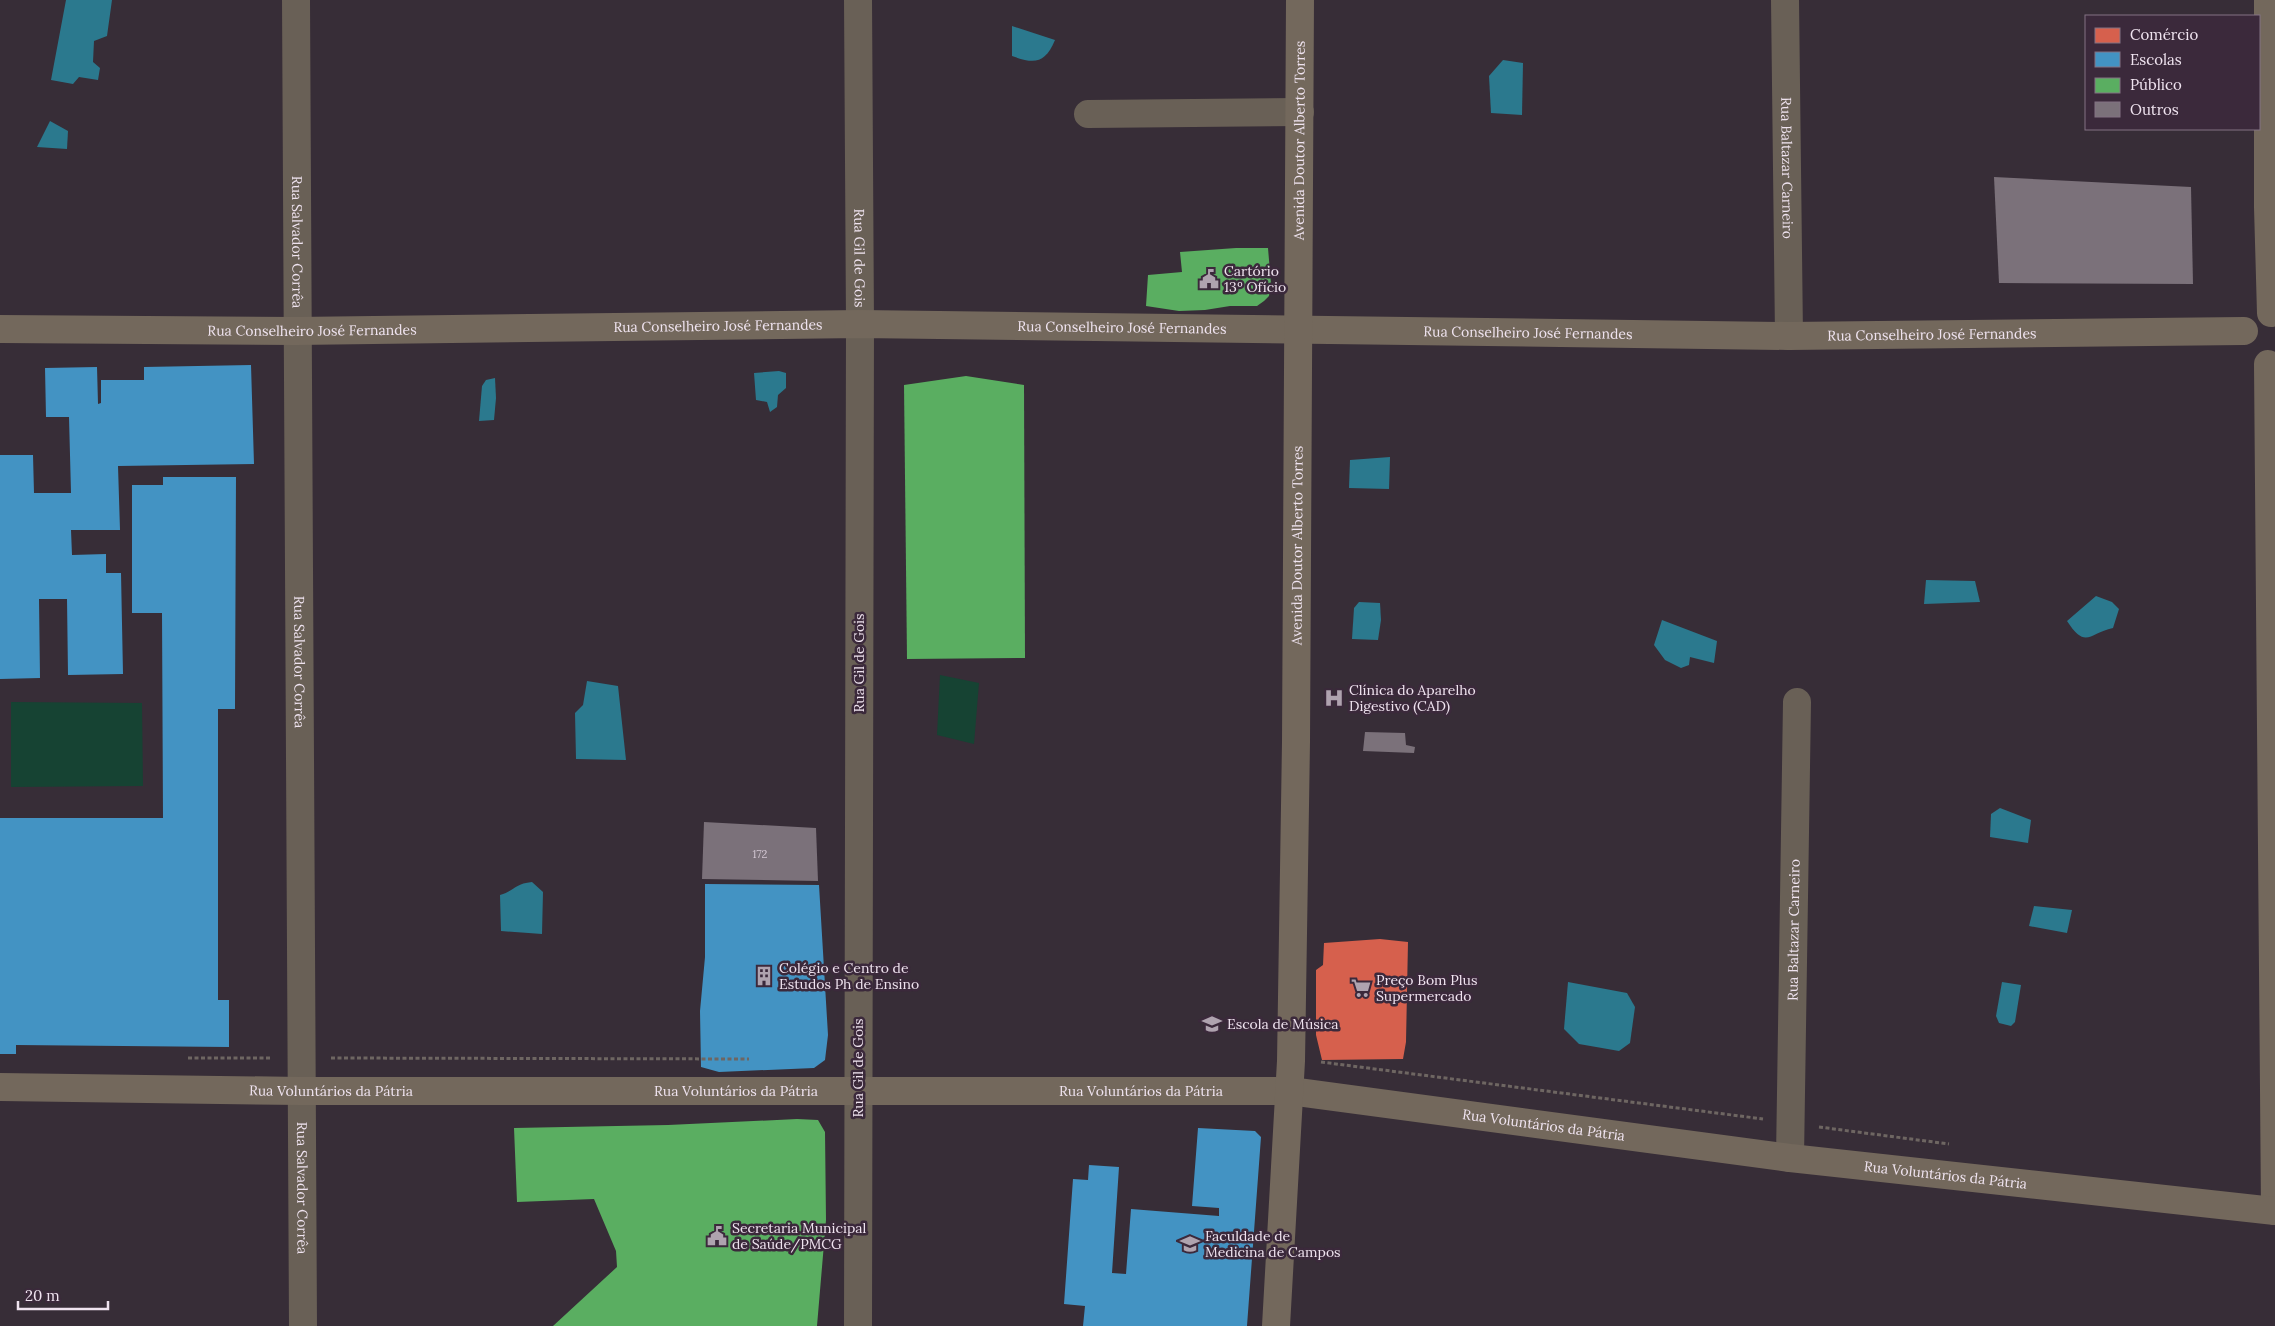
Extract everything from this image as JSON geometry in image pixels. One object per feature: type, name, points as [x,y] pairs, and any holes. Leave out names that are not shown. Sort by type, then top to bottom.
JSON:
[{"type":"main road","name":"Avenida Doutor Alberto Torres","points":[[1276,1326],[1290,1091],[1296,742],[1300,0]]},
{"type":"main road","points":[[2268,0],[2268,233],[2273,313],[2262,312],[2254,316],[2247,323],[2244,331],[2246,349],[2259,361],[2271,363],[2275,1211]]},
{"type":"main road","name":"Rua Conselheiro José Fernandes","points":[[0,329],[296,331],[860,324],[1789,336],[2244,331]]},
{"type":"main road","name":"Rua Voluntários da Pátria","points":[[0,1087],[301,1091],[1290,1091],[1790,1158],[2275,1211]]},
{"type":"street","name":"Rua Salvador Corrêa","points":[[296,0],[296,331],[303,1326]]},
{"type":"street","name":"Rua Gil de Gois","points":[[858,0],[860,324],[858,1326]]},
{"type":"street","name":"Rua Baltazar Carneiro","points":[[1785,0],[1789,336]]},
{"type":"street","points":[[1088,114],[1300,112]]},
{"type":"street","name":"Rua Baltazar Carneiro","points":[[1790,1158],[1797,702]]},
{"type":"green space","points":[[940,675],[979,683],[974,744],[937,735]]},
{"type":"green space","points":[[11,702],[142,703],[143,786],[11,787]]},
{"type":"water","points":[[66,0],[112,0],[107,36],[94,41],[93,62],[100,68],[98,80],[79,77],[73,84],[51,80]]},
{"type":"water","points":[[1012,26],[1055,40],[1043,58],[1033,61],[1020,59],[1012,56]]},
{"type":"water","points":[[1503,60],[1523,63],[1522,115],[1491,113],[1489,76]]},
{"type":"water","points":[[50,121],[68,131],[67,149],[37,147]]},
{"type":"water","points":[[779,371],[786,373],[786,388],[778,395],[777,407],[770,412],[767,402],[756,400],[754,373]]},
{"type":"water","points":[[495,378],[494,420],[479,421],[482,386],[486,380]]},
{"type":"water","points":[[1390,457],[1389,489],[1349,488],[1350,460]]},
{"type":"water","points":[[1926,580],[1975,581],[1980,602],[1924,604]]},
{"type":"water","points":[[2096,596],[2112,602],[2119,609],[2113,628],[2084,637],[2073,630],[2067,621]]},
{"type":"water","points":[[1359,602],[1380,603],[1381,620],[1378,640],[1352,639],[1354,608]]},
{"type":"water","points":[[1662,620],[1717,641],[1714,663],[1690,657],[1689,665],[1681,668],[1665,660],[1654,645]]},
{"type":"water","points":[[587,681],[618,686],[626,760],[576,759],[575,713],[583,705]]},
{"type":"water","points":[[2000,808],[2031,820],[2028,843],[1990,837],[1991,814]]},
{"type":"water","points":[[532,882],[543,892],[542,934],[501,931],[500,895],[522,884]]},
{"type":"water","points":[[2034,906],[2072,910],[2067,933],[2029,926]]},
{"type":"water","points":[[1568,982],[1627,993],[1635,1007],[1630,1043],[1619,1051],[1579,1044],[1564,1029]]},
{"type":"water","points":[[2002,982],[2021,985],[2015,1022],[2011,1026],[1999,1023],[1996,1016]]},
{"type":"building: Comércio","name":"Preço Bom Plus Supermercado","points":[[1380,939],[1408,942],[1406,1042],[1403,1059],[1322,1060],[1316,1035],[1316,970],[1323,965],[1324,943]]},
{"type":"building: Escolas","points":[[251,365],[254,464],[118,466],[120,530],[71,530],[72,555],[106,554],[106,573],[121,573],[123,674],[68,675],[67,599],[39,599],[40,678],[0,679],[0,455],[33,455],[34,493],[71,493],[69,417],[46,417],[45,368],[97,367],[98,404],[101,403],[101,380],[144,380],[144,367]]},
{"type":"building: Escolas","points":[[163,477],[236,477],[235,709],[218,709],[218,1000],[229,1000],[229,1047],[16,1045],[16,1054],[0,1054],[0,818],[163,818],[162,613],[132,613],[132,485],[163,485]]},
{"type":"building: Escolas","name":"Colégio e Centro de Estudos Ph de Ensino","points":[[705,884],[819,885],[828,1035],[825,1060],[814,1068],[719,1072],[701,1067],[700,1011],[705,957]]},
{"type":"building: Escolas","name":"Faculdade de Medicina de Campos","points":[[1198,1128],[1255,1131],[1261,1137],[1247,1326],[1083,1326],[1085,1306],[1064,1304],[1073,1179],[1088,1180],[1089,1165],[1119,1167],[1112,1273],[1126,1274],[1131,1209],[1219,1216],[1219,1208],[1192,1206]]},
{"type":"building: Público","name":"Cartório 13º Ofício","points":[[1268,248],[1271,284],[1269,296],[1257,306],[1230,306],[1205,310],[1179,311],[1146,306],[1148,275],[1182,272],[1180,252]]},
{"type":"building: Público","points":[[966,376],[1024,385],[1025,658],[907,659],[904,385]]},
{"type":"building: Público","name":"Secretaria Municipal de Saúde/PMCG","points":[[797,1119],[818,1120],[825,1132],[826,1220],[817,1326],[553,1326],[617,1267],[616,1251],[594,1199],[517,1202],[514,1128],[668,1125]]},
{"type":"building: Outros","points":[[1994,177],[2191,187],[2193,284],[1999,283]]},
{"type":"building: Outros","points":[[1365,732],[1405,733],[1406,745],[1415,747],[1414,753],[1363,751]]},
{"type":"building: Outros","points":[[704,822],[816,828],[818,881],[702,879]]},
{"type":"place","name":"Cartório 13º Ofício","points":[[1209,279]]},
{"type":"place","name":"Clínica do Aparelho Digestivo (CAD)","points":[[1334,698]]},
{"type":"place","name":"Colégio e Centro de Estudos Ph de Ensino","points":[[764,976]]},
{"type":"place","name":"Preço Bom Plus Supermercado","points":[[1361,988]]},
{"type":"place","name":"Escola de Música","points":[[1212,1024]]},
{"type":"place","name":"Secretaria Municipal de Saúde/PMCG","points":[[717,1236]]},
{"type":"place","name":"Faculdade de Medicina de Campos","points":[[1190,1244]]}]
